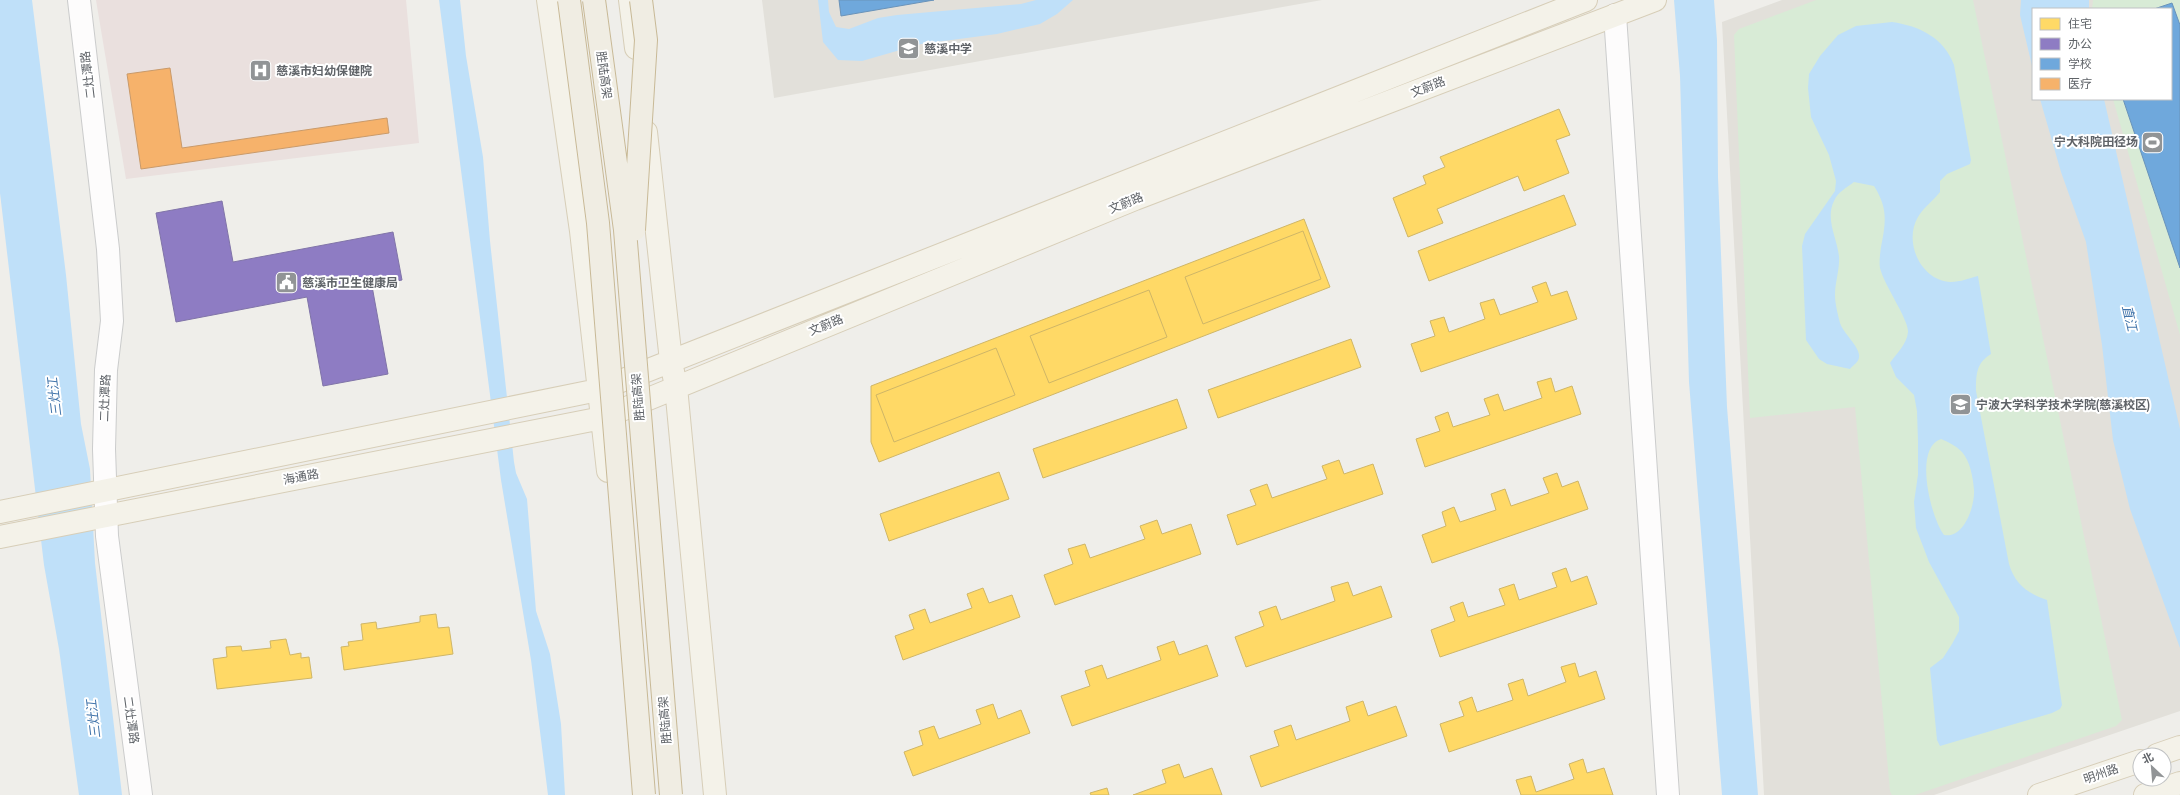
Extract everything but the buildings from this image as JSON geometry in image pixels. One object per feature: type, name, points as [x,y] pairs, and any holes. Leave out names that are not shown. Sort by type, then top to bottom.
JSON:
[{"type":"highway","name":"胜陆高架","points":[[569,0],[598,223],[642,795]]},
{"type":"highway","name":"胜陆高架","points":[[594,0],[625,230],[671,795]]},
{"type":"highway","points":[[630,297],[646,40],[641,0]]},
{"type":"main road","points":[[548,0],[582,231],[642,795]]},
{"type":"main road","points":[[630,0],[671,360],[676,386],[715,795]]},
{"type":"main road","name":"文蔚路","points":[[598,390],[1586,0]]},
{"type":"main road","name":"文蔚路","points":[[602,418],[676,386],[1135,199],[1655,0]]},
{"type":"main road","points":[[0,512],[598,390]]},
{"type":"main road","name":"海通路","points":[[0,537],[602,418]]},
{"type":"main road","name":"明州路","points":[[2039,795],[2132,764]]},
{"type":"main road","points":[[2145,795],[2177,784]]},
{"type":"street","name":"二灶潭路","points":[[79,0],[109,256],[112,321],[106,370],[104,449],[108,536],[141,795]]},
{"type":"street","points":[[1615,16],[1668,795]]},
{"type":"shaded area","name":"慈溪市妇幼保健院","points":[[96,0],[406,0],[419,143],[126,179]]},
{"type":"shaded area","name":"慈溪中学","points":[[762,0],[1322,0],[774,98]]},
{"type":"shaded area","name":"宁波大学科学技术学院(慈溪校区)","points":[[1782,0],[2180,0],[2180,711],[1934,795],[1764,795],[1722,22]]},
{"type":"green space","points":[[1816,0],[1973,0],[2122,720],[2116,726],[1915,795],[1892,795],[1890,791],[1855,407],[1750,418],[1734,35],[1739,29]]},
{"type":"green space","name":"宁大科院田径场","points":[[2093,0],[2180,0],[2180,335],[2113,100],[2172,100],[2172,8],[2092,8]]},
{"type":"water","name":"三灶江","points":[[0,0],[32,0],[66,275],[81,424],[90,469],[95,563],[122,795],[79,795],[59,649],[44,565],[0,193]]},
{"type":"water","points":[[439,0],[460,0],[466,56],[483,157],[490,241],[514,462],[516,473],[527,499],[536,611],[550,654],[561,724],[565,795],[548,795],[531,660],[501,480]]},
{"type":"water","points":[[818,0],[828,0],[829,12],[836,27],[849,29],[878,18],[897,15],[1021,4],[1036,0],[1073,0],[1057,14],[1040,24],[997,34],[921,44],[862,61],[838,60],[823,42]]},
{"type":"water","points":[[1674,0],[1714,0],[1717,40],[1718,177],[1727,407],[1758,795],[1722,795],[1689,382],[1680,76]]},
{"type":"water","points":[[2021,0],[2089,0],[2089,8],[2032,8],[2032,66],[2020,15]]},
{"type":"water","points":[[1892,22],[1921,30],[1930,35],[1944,47],[1954,65],[1971,160],[1970,164],[1947,174],[1940,181],[1940,192],[1920,214],[1914,227],[1914,248],[1923,268],[1940,280],[1954,282],[1978,276],[1991,354],[1982,361],[1980,365],[1976,380],[1976,391],[2009,564],[2018,582],[2023,587],[2033,594],[2047,600],[2062,705],[2060,709],[2052,713],[1940,746],[1937,740],[1930,668],[1943,658],[1952,644],[1959,631],[1959,617],[1929,562],[1916,528],[1914,502],[1918,475],[1917,411],[1914,395],[1896,377],[1890,363],[1906,341],[1908,332],[1905,319],[1882,275],[1880,268],[1880,255],[1885,215],[1882,201],[1874,186],[1854,182],[1842,190],[1834,201],[1831,215],[1832,228],[1839,256],[1835,290],[1836,306],[1840,323],[1859,353],[1858,360],[1850,369],[1827,364],[1819,359],[1806,340],[1802,246],[1805,234],[1835,191],[1836,181],[1829,155],[1811,117],[1808,88],[1809,74],[1820,56],[1838,35],[1856,26]],"holes":[[[1941,439],[1952,444],[1962,452],[1971,470],[1973,480],[1973,504],[1967,520],[1963,527],[1951,535],[1944,535],[1939,526],[1934,514],[1927,484],[1926,469],[1928,455],[1933,445]]]},
{"type":"water","name":"直江","points":[[2040,100],[2104,100],[2180,429],[2180,648],[2130,509],[2113,440],[2102,345],[2086,242],[2061,172]]},
{"type":"place","name":"慈溪中学","points":[[908,49]]},
{"type":"place","name":"慈溪市妇幼保健院","points":[[260,71]]},
{"type":"place","name":"宁大科院田径场","points":[[2153,142]]},
{"type":"place","name":"慈溪市卫生健康局","points":[[287,283]]},
{"type":"place","name":"宁波大学科学技术学院(慈溪校区)","points":[[1961,405]]}]
